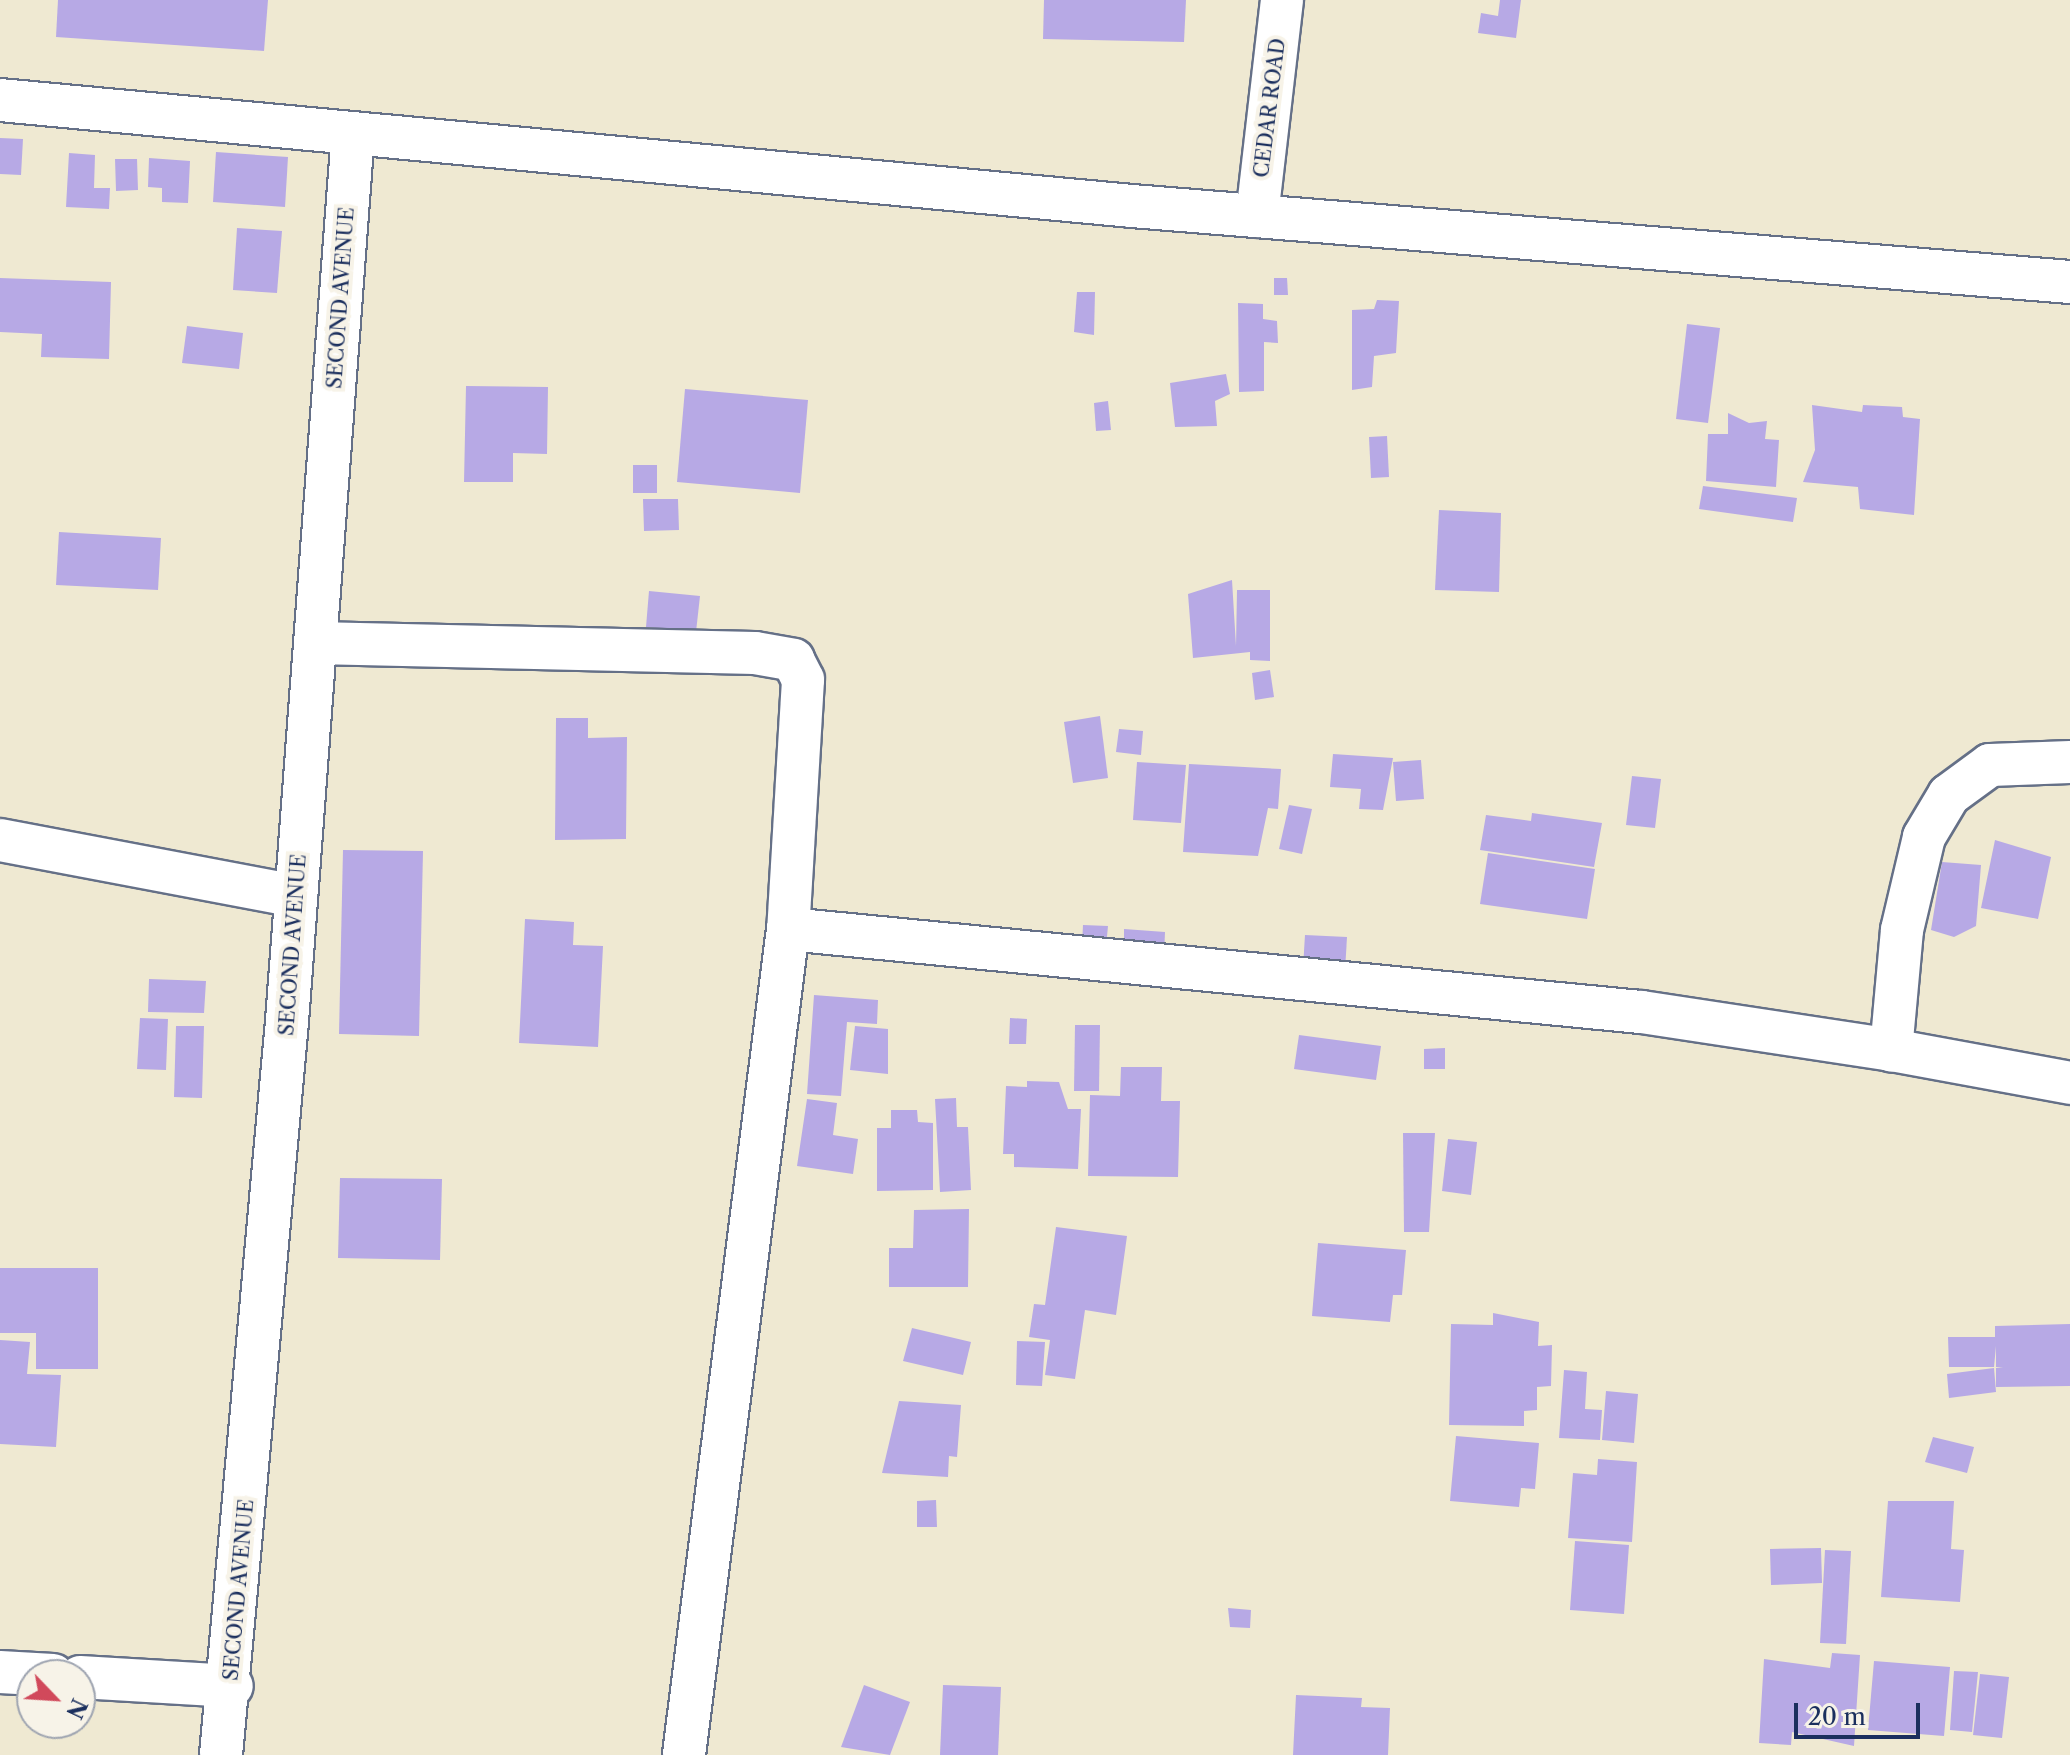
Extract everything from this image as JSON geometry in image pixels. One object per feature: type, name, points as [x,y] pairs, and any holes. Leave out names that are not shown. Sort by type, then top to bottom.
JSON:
[{"type":"street","name":"CEDAR ROAD","points":[[1257,216],[1282,0]]},
{"type":"street","points":[[0,100],[1257,216],[2070,282]]},
{"type":"street","name":"SECOND AVENUE","points":[[221,1755],[232,1686],[296,896],[353,133]]},
{"type":"street","points":[[315,643],[793,660],[803,680],[788,929],[684,1755]]},
{"type":"street","points":[[1891,1050],[1902,930],[1924,837],[1949,795],[1990,765],[2070,762]]},
{"type":"street","points":[[0,840],[296,896]]},
{"type":"street","points":[[788,929],[1641,1012],[1891,1050],[2070,1083]]},
{"type":"street","points":[[96,1678],[232,1686]]},
{"type":"building","points":[[58,0],[268,0],[264,51],[56,37]]},
{"type":"building","points":[[1044,0],[1186,0],[1184,42],[1043,39]]},
{"type":"building","points":[[1500,0],[1521,0],[1516,38],[1478,33],[1481,13],[1498,16]]},
{"type":"building","points":[[0,138],[23,139],[21,175],[0,174]]},
{"type":"building","points":[[216,152],[288,157],[285,207],[213,202]]},
{"type":"building","points":[[69,153],[95,155],[94,188],[110,188],[109,209],[66,207]]},
{"type":"building","points":[[149,158],[190,161],[188,203],[162,202],[162,188],[148,187]]},
{"type":"building","points":[[115,159],[137,159],[138,190],[116,191]]},
{"type":"building","points":[[237,228],[282,231],[277,293],[233,290]]},
{"type":"building","points":[[0,278],[111,282],[109,359],[41,357],[42,334],[0,332]]},
{"type":"building","points":[[1274,278],[1287,278],[1288,295],[1274,295]]},
{"type":"building","points":[[1077,292],[1095,292],[1094,335],[1074,332]]},
{"type":"building","points":[[1377,300],[1399,301],[1396,353],[1374,356],[1372,387],[1352,390],[1352,310],[1374,309]]},
{"type":"building","points":[[1238,303],[1263,304],[1263,319],[1277,321],[1278,343],[1264,342],[1264,391],[1239,392]]},
{"type":"building","points":[[1687,324],[1720,328],[1708,423],[1676,419]]},
{"type":"building","points":[[187,326],[243,333],[239,369],[182,363]]},
{"type":"building","points":[[1226,374],[1230,394],[1215,401],[1217,426],[1175,427],[1170,383]]},
{"type":"building","points":[[466,386],[548,387],[547,454],[513,453],[513,482],[464,482]]},
{"type":"building","points":[[685,389],[808,400],[800,493],[677,482]]},
{"type":"building","points":[[1108,401],[1111,430],[1096,431],[1094,403]]},
{"type":"building","points":[[1812,405],[1862,412],[1863,405],[1902,407],[1903,417],[1920,419],[1914,515],[1860,509],[1858,487],[1803,482],[1815,450]]},
{"type":"building","points":[[1728,413],[1749,423],[1767,421],[1765,439],[1779,440],[1776,487],[1706,481],[1708,434],[1728,434]]},
{"type":"building","points":[[1387,436],[1389,477],[1371,478],[1369,437]]},
{"type":"building","points":[[633,465],[657,465],[657,493],[633,493]]},
{"type":"building","points":[[1703,486],[1797,498],[1793,522],[1699,509]]},
{"type":"building","points":[[643,499],[678,499],[679,530],[644,531]]},
{"type":"building","points":[[1439,510],[1501,513],[1499,592],[1435,590]]},
{"type":"building","points":[[59,532],[161,538],[158,590],[56,585]]},
{"type":"building","points":[[1232,580],[1236,646],[1237,590],[1270,590],[1270,661],[1250,660],[1250,652],[1193,658],[1188,594]]},
{"type":"building","points":[[649,591],[700,596],[696,632],[646,627]]},
{"type":"building","points":[[1270,670],[1274,697],[1255,700],[1252,673]]},
{"type":"building","points":[[1100,716],[1108,778],[1073,783],[1064,722]]},
{"type":"building","points":[[556,718],[588,718],[588,738],[627,737],[626,839],[555,840]]},
{"type":"building","points":[[1119,729],[1143,731],[1141,755],[1116,752]]},
{"type":"building","points":[[1333,754],[1393,758],[1383,810],[1359,809],[1361,789],[1330,787]]},
{"type":"building","points":[[1421,760],[1424,799],[1396,801],[1393,762]]},
{"type":"building","points":[[1137,762],[1186,765],[1181,823],[1133,820]]},
{"type":"building","points":[[1189,764],[1281,769],[1278,809],[1268,808],[1258,856],[1183,852]]},
{"type":"building","points":[[1632,776],[1661,779],[1655,828],[1626,825]]},
{"type":"building","points":[[1289,805],[1312,809],[1302,854],[1279,849]]},
{"type":"building","points":[[1532,813],[1602,823],[1594,867],[1480,850],[1486,815],[1531,821]]},
{"type":"building","points":[[1995,840],[2051,857],[2038,919],[1981,908]]},
{"type":"building","points":[[343,850],[423,851],[419,1036],[339,1034]]},
{"type":"building","points":[[1488,853],[1595,869],[1587,919],[1480,904]]},
{"type":"building","points":[[1942,862],[1981,865],[1976,926],[1954,937],[1931,930]]},
{"type":"building","points":[[525,919],[574,922],[573,945],[603,946],[598,1047],[519,1043]]},
{"type":"building","points":[[1083,925],[1108,926],[1106,947],[1082,946]]},
{"type":"building","points":[[1124,929],[1165,932],[1164,956],[1124,954]]},
{"type":"building","points":[[1305,935],[1347,937],[1345,971],[1303,968]]},
{"type":"building","points":[[149,979],[206,981],[204,1013],[148,1012]]},
{"type":"building","points":[[814,995],[878,1000],[877,1024],[847,1022],[841,1096],[807,1094]]},
{"type":"building","points":[[140,1018],[168,1019],[166,1070],[137,1069]]},
{"type":"building","points":[[1010,1018],[1027,1019],[1026,1044],[1009,1044]]},
{"type":"building","points":[[1075,1025],[1100,1025],[1099,1091],[1074,1091]]},
{"type":"building","points":[[176,1026],[204,1026],[202,1098],[174,1097]]},
{"type":"building","points":[[855,1026],[888,1029],[888,1074],[850,1070]]},
{"type":"building","points":[[1299,1035],[1381,1046],[1376,1080],[1294,1069]]},
{"type":"building","points":[[1445,1048],[1445,1069],[1424,1069],[1424,1049]]},
{"type":"building","points":[[1121,1067],[1162,1067],[1161,1101],[1180,1101],[1178,1177],[1088,1176],[1090,1095],[1120,1096]]},
{"type":"building","points":[[1027,1081],[1059,1082],[1068,1109],[1081,1109],[1078,1169],[1014,1167],[1014,1154],[1003,1154],[1006,1086],[1027,1087]]},
{"type":"building","points":[[956,1098],[957,1127],[968,1127],[971,1190],[940,1192],[935,1099]]},
{"type":"building","points":[[807,1099],[837,1103],[833,1135],[858,1139],[853,1174],[797,1166]]},
{"type":"building","points":[[891,1110],[917,1110],[918,1122],[933,1123],[933,1190],[877,1191],[877,1128],[891,1128]]},
{"type":"building","points":[[1403,1133],[1435,1133],[1429,1232],[1404,1232]]},
{"type":"building","points":[[1448,1139],[1477,1142],[1471,1195],[1442,1191]]},
{"type":"building","points":[[340,1178],[442,1179],[440,1260],[338,1258]]},
{"type":"building","points":[[969,1209],[968,1287],[889,1287],[889,1248],[913,1248],[914,1210]]},
{"type":"building","points":[[1056,1227],[1127,1236],[1116,1315],[1085,1310],[1075,1379],[1045,1375],[1050,1340],[1029,1337],[1034,1304],[1045,1305]]},
{"type":"building","points":[[1318,1243],[1406,1250],[1402,1295],[1393,1295],[1390,1322],[1312,1316]]},
{"type":"building","points":[[0,1268],[98,1268],[98,1369],[36,1369],[36,1333],[0,1333]]},
{"type":"building","points":[[1493,1313],[1539,1322],[1538,1346],[1552,1345],[1551,1386],[1537,1387],[1537,1410],[1524,1411],[1524,1426],[1449,1425],[1451,1324],[1493,1325]]},
{"type":"building","points":[[2070,1324],[2070,1386],[1996,1387],[1996,1368],[2003,1367],[1996,1367],[1996,1346],[1994,1367],[1949,1367],[1948,1337],[1995,1337],[1995,1326]]},
{"type":"building","points":[[912,1328],[971,1342],[963,1375],[903,1361]]},
{"type":"building","points":[[0,1340],[30,1342],[27,1374],[61,1375],[56,1447],[0,1444]]},
{"type":"building","points":[[1017,1341],[1045,1342],[1042,1386],[1016,1385]]},
{"type":"building","points":[[1994,1368],[1996,1392],[1949,1398],[1947,1374]]},
{"type":"building","points":[[1564,1370],[1587,1372],[1585,1409],[1602,1410],[1600,1440],[1559,1438]]},
{"type":"building","points":[[1606,1391],[1638,1394],[1634,1443],[1602,1440]]},
{"type":"building","points":[[899,1401],[961,1405],[957,1457],[949,1456],[948,1477],[882,1473]]},
{"type":"building","points":[[1456,1436],[1539,1443],[1535,1489],[1521,1488],[1519,1507],[1450,1501]]},
{"type":"building","points":[[1933,1437],[1974,1447],[1967,1473],[1925,1462]]},
{"type":"building","points":[[1598,1459],[1637,1462],[1632,1542],[1568,1538],[1573,1473],[1597,1475]]},
{"type":"building","points":[[936,1500],[937,1527],[917,1527],[917,1501]]},
{"type":"building","points":[[1888,1501],[1954,1501],[1951,1549],[1964,1550],[1960,1602],[1881,1597]]},
{"type":"building","points":[[1575,1541],[1629,1545],[1624,1614],[1570,1610]]},
{"type":"building","points":[[1821,1548],[1822,1583],[1771,1585],[1770,1549]]},
{"type":"building","points":[[1825,1550],[1851,1551],[1846,1644],[1820,1643]]},
{"type":"building","points":[[1228,1608],[1251,1610],[1250,1628],[1230,1627]]},
{"type":"building","points":[[1832,1653],[1860,1655],[1854,1746],[1792,1732],[1791,1745],[1759,1743],[1764,1659],[1830,1668]]},
{"type":"building","points":[[1874,1661],[1950,1667],[1944,1736],[1868,1730]]},
{"type":"building","points":[[1954,1671],[1978,1672],[1972,1732],[1950,1730]]},
{"type":"building","points":[[1980,1674],[2009,1677],[2002,1738],[1973,1735]]},
{"type":"building","points":[[864,1685],[910,1702],[890,1755],[841,1747]]},
{"type":"building","points":[[943,1685],[1001,1687],[998,1755],[940,1755]]},
{"type":"building","points":[[1296,1695],[1362,1698],[1361,1707],[1390,1708],[1388,1755],[1293,1755]]}]
